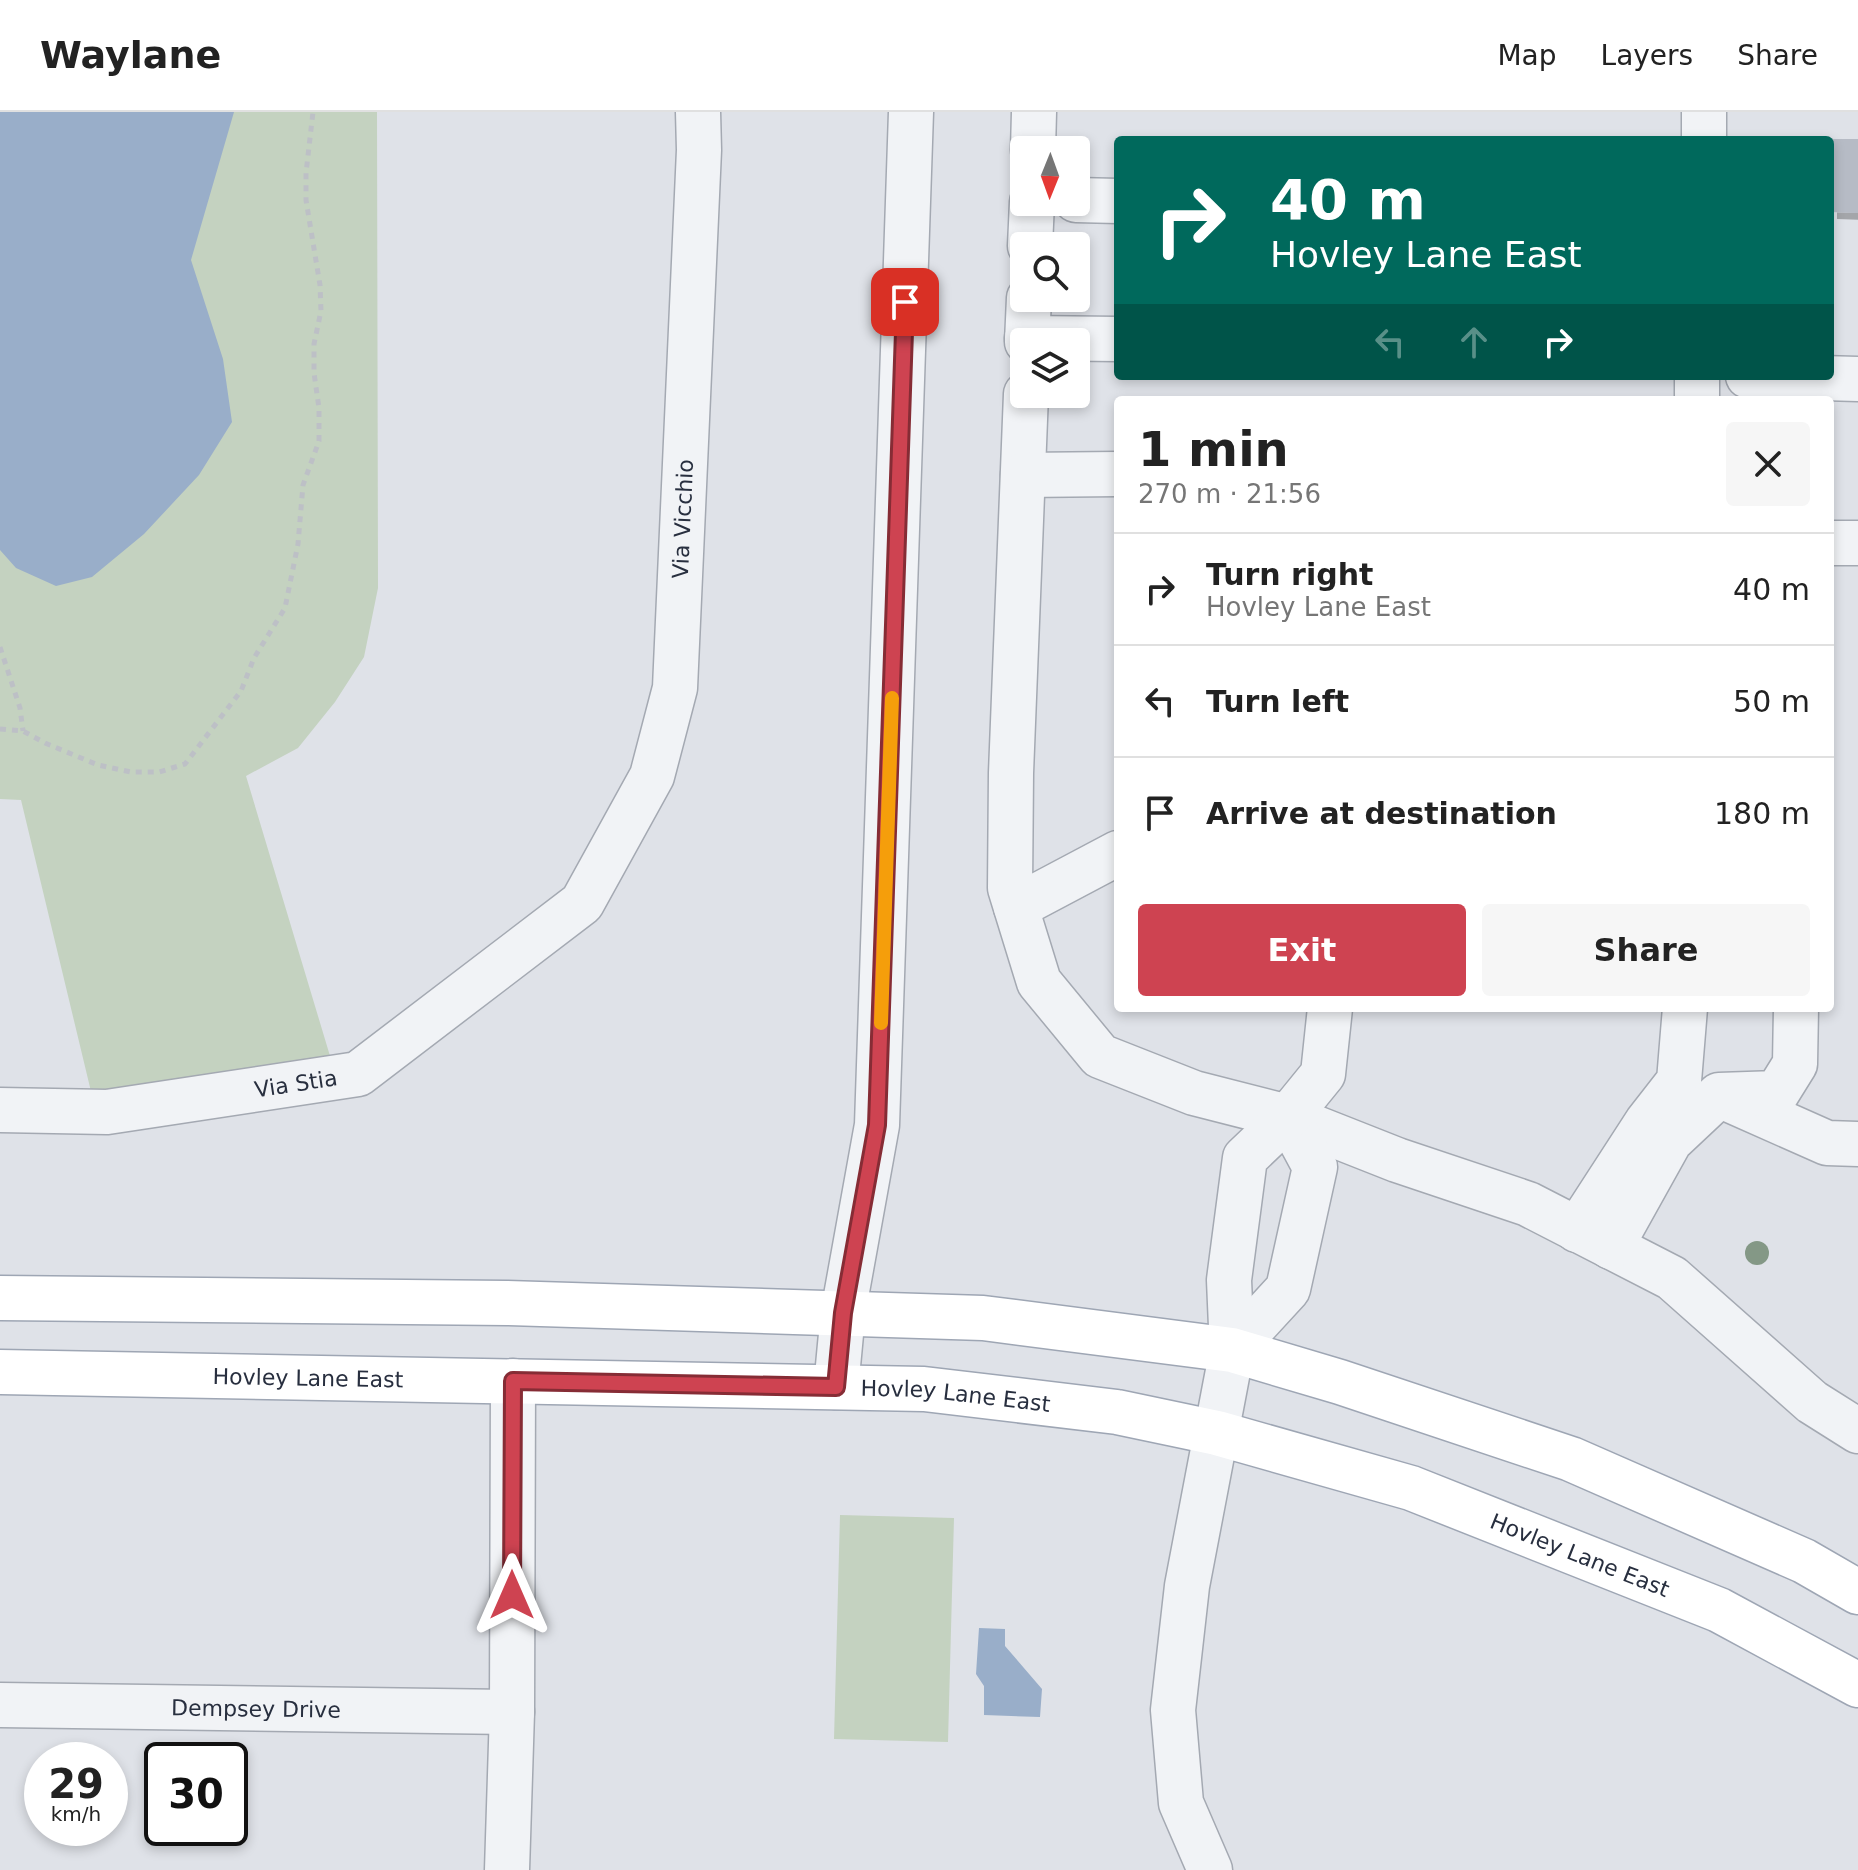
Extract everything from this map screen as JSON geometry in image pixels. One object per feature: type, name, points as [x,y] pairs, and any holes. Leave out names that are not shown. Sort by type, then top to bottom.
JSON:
[{"type":"main road","points":[[0,1298],[507,1303],[983,1318],[1232,1350],[1340,1382],[1571,1459],[1804,1561],[1858,1592]]},
{"type":"main road","name":"Hovley Lane East","points":[[0,1372],[939,1390],[1117,1412],[1217,1433],[1411,1488],[1719,1610],[1858,1685]]},
{"type":"street","name":"Via Vicchio","points":[[582,903],[652,776],[675,688],[699,166],[698,112]]},
{"type":"street","points":[[836,1387],[843,1313],[877,1125],[911,112]]},
{"type":"street","points":[[1033,136],[1034,112]]},
{"type":"street","points":[[1704,112],[1704,136]]},
{"type":"street","points":[[1090,200],[1114,201]]},
{"type":"street","points":[[1028,326],[1114,338]]},
{"type":"street","points":[[1834,378],[1858,379]]},
{"type":"street","points":[[1025,408],[1011,773],[1010,888],[1039,982],[1100,1056],[1200,1096],[1288,1117],[1397,1160],[1528,1204],[1672,1278],[1812,1402],[1858,1431]]},
{"type":"street","points":[[1023,475],[1114,474]]},
{"type":"street","points":[[1834,543],[1858,543]]},
{"type":"street","points":[[1016,907],[1114,855]]},
{"type":"street","name":"Via Stia","points":[[0,1110],[107,1112],[358,1074],[582,903]]},
{"type":"street","points":[[1210,1870],[1181,1803],[1173,1710],[1187,1586],[1232,1350],[1229,1280],[1245,1158],[1288,1117],[1323,1074],[1330,1012]]},
{"type":"street","points":[[1594,1239],[1670,1141],[1699,1088],[1686,1012]]},
{"type":"street","points":[[1699,1088],[1777,1093],[1795,1064],[1796,1012]]},
{"type":"street","points":[[1699,1088],[1827,1143],[1858,1144]]},
{"type":"street","points":[[1232,1350],[1288,1289],[1315,1167],[1288,1117]]},
{"type":"street","points":[[507,1870],[512,1712],[513,1381]]},
{"type":"street","name":"Dempsey Drive","points":[[0,1705],[512,1712]]},
{"type":"path","points":[[0,729],[23,731],[98,765],[131,772],[159,772],[185,764],[241,691],[254,658],[285,608],[294,574],[303,485],[319,441],[314,344],[321,311],[320,285],[306,200],[313,112]]},
{"type":"path","points":[[0,647],[8,664],[23,731]]},
{"type":"green space","points":[[0,112],[377,112],[378,588],[364,657],[335,702],[298,748],[246,776],[333,1066],[94,1104],[21,800],[0,799]]},
{"type":"green space","points":[[840,1515],[954,1518],[948,1742],[834,1739]]},
{"type":"water","points":[[0,112],[234,112],[191,260],[223,359],[232,422],[199,475],[144,534],[92,577],[56,586],[16,568],[0,550]]},
{"type":"water","points":[[979,1628],[1005,1629],[1005,1646],[1042,1689],[1040,1717],[984,1715],[984,1686],[976,1674]]},
{"type":"building","points":[[1834,139],[1858,139],[1858,213],[1834,212]]},
{"type":"slow traffic","points":[[881,1023],[892,698]]},
{"type":"route","points":[[512,1595],[513,1381],[836,1387],[843,1313],[877,1125],[905,302]]}]
